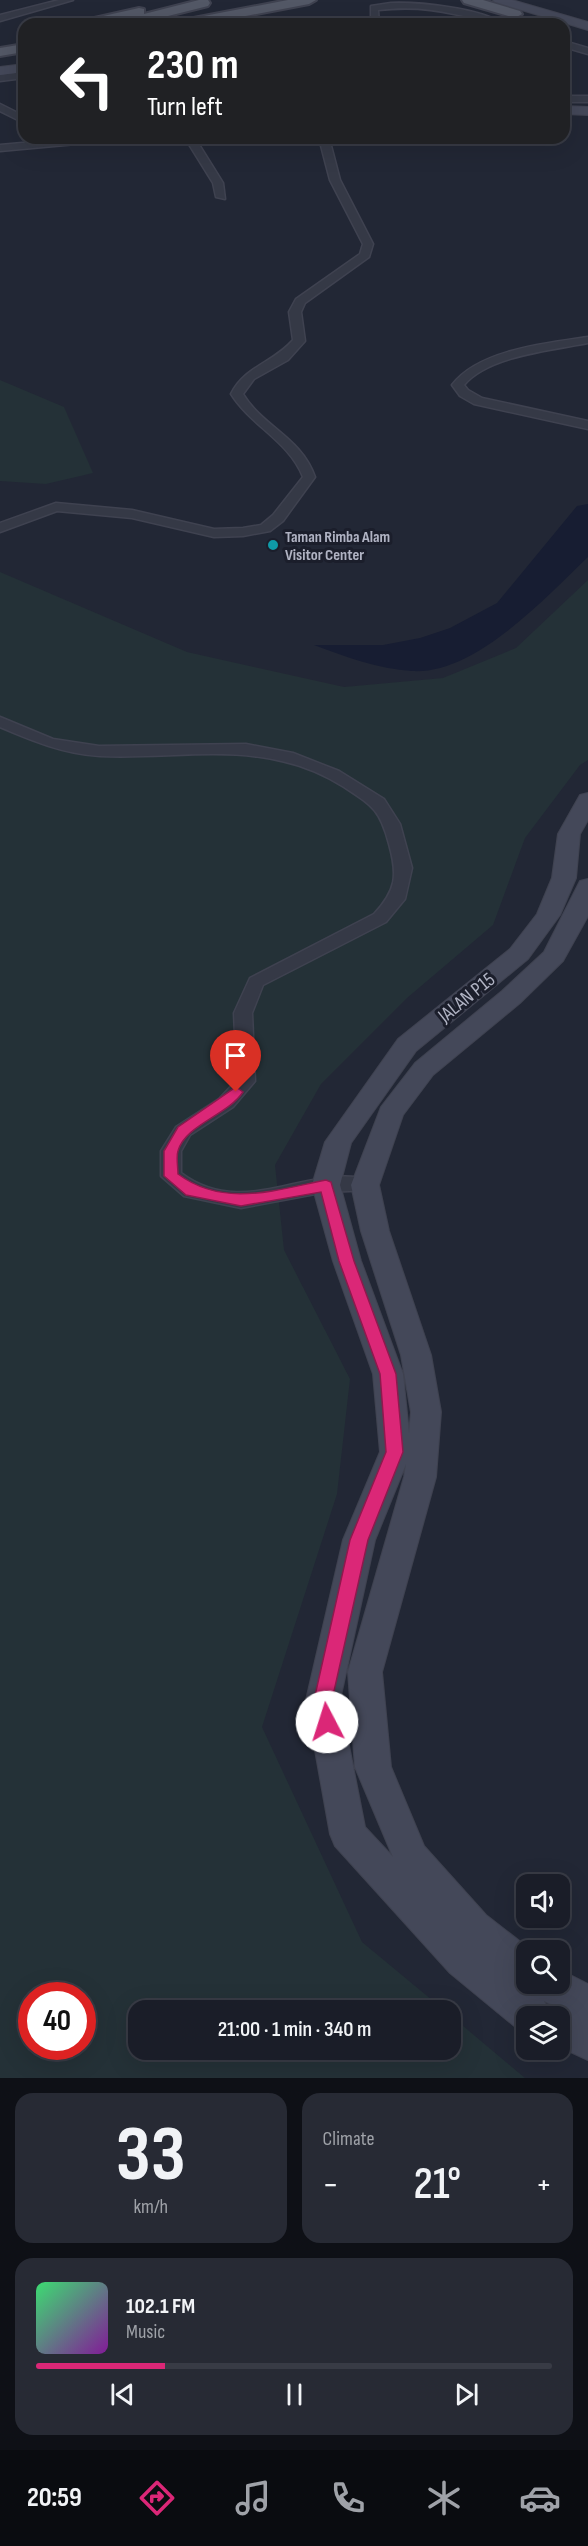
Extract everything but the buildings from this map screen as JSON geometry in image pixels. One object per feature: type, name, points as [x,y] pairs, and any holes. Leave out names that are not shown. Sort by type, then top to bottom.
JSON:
[{"type":"main road","points":[[144,18],[215,0]]},
{"type":"main road","points":[[175,18],[243,0]]},
{"type":"main road","points":[[214,18],[309,0]]},
{"type":"main road","points":[[469,0],[521,12]]},
{"type":"main road","points":[[507,0],[521,12]]},
{"type":"main road","points":[[111,18],[177,2]]},
{"type":"main road","points":[[122,18],[177,2]]},
{"type":"main road","points":[[2,47],[18,38]]},
{"type":"main road","points":[[2,47],[18,43]]},
{"type":"main road","points":[[2,47],[18,48]]},
{"type":"street","points":[[0,18],[67,0]]},
{"type":"street","points":[[476,0],[550,18]]},
{"type":"street","points":[[500,0],[534,18]]},
{"type":"street","points":[[375,18],[374,8],[392,4],[419,3],[481,18]]},
{"type":"street","points":[[570,22],[588,26]]},
{"type":"street","points":[[570,31],[588,36]]},
{"type":"street","points":[[570,46],[588,51]]},
{"type":"street","points":[[0,72],[18,70]]},
{"type":"street","points":[[0,78],[18,76]]},
{"type":"street","points":[[570,99],[588,99]]},
{"type":"street","points":[[0,107],[18,117]]},
{"type":"street","points":[[570,110],[588,111]]},
{"type":"street","points":[[0,148],[34,144]]},
{"type":"street","points":[[194,144],[218,183],[221,197]]},
{"type":"street","points":[[0,528],[56,507],[132,514],[214,533],[243,532],[265,528],[278,518],[309,477],[306,463],[294,449],[243,406],[237,394],[242,382],[255,371],[284,358],[299,341],[295,312],[300,301],[365,255],[368,243],[344,200],[330,164],[325,144]]},
{"type":"street","points":[[588,340],[536,350],[477,368],[462,377],[458,385],[464,393],[478,401],[588,425]]},
{"type":"street","points":[[0,722],[49,743],[99,752],[246,749],[293,758],[334,774],[378,802],[392,824],[404,868],[398,899],[380,918],[256,982],[243,1013],[246,1081],[226,1103],[183,1131],[171,1151],[171,1176],[191,1191],[241,1201],[326,1185],[365,1185],[375,1231],[416,1355],[426,1412],[420,1477],[365,1672],[373,1767],[411,1857],[472,1927],[516,1961]]},
{"type":"street","name":"JALAN P15","points":[[326,1185],[338,1142],[407,1046],[519,954],[548,915],[564,878],[569,834],[588,800]]},
{"type":"street","name":"JALAN P15","points":[[365,1185],[390,1113],[424,1069],[511,997],[554,956],[578,914],[588,886]]},
{"type":"street","points":[[326,1185],[347,1261],[388,1374],[395,1452],[359,1540],[323,1700],[348,1834],[463,1960],[520,2006]]},
{"type":"street","points":[[569,1994],[588,2003]]},
{"type":"street","points":[[570,2033],[588,2041]]},
{"type":"shaded area","points":[[0,380],[64,407],[93,473],[46,484],[0,481]]},
{"type":"shaded area","points":[[0,572],[187,652],[344,687],[443,678],[516,648],[588,580],[588,760],[580,765],[525,838],[493,925],[407,998],[321,1084],[275,1165],[284,1250],[350,1379],[337,1494],[262,1727],[362,1942],[432,2000],[128,2000],[128,2060],[461,2060],[461,2024],[525,2078],[0,2078]]},
{"type":"water","points":[[588,504],[588,557],[508,631],[460,661],[436,669],[399,670],[362,662],[314,645],[383,645],[420,638],[450,628],[497,603],[577,506]]},
{"type":"place","name":"Taman Rimba Alam Visitor Center","points":[[273,545]]},
{"type":"route","points":[[236,1092],[226,1103],[183,1131],[171,1151],[171,1176],[191,1191],[241,1201],[326,1185],[347,1261],[388,1374],[395,1452],[359,1540],[323,1700],[327,1722]]}]
